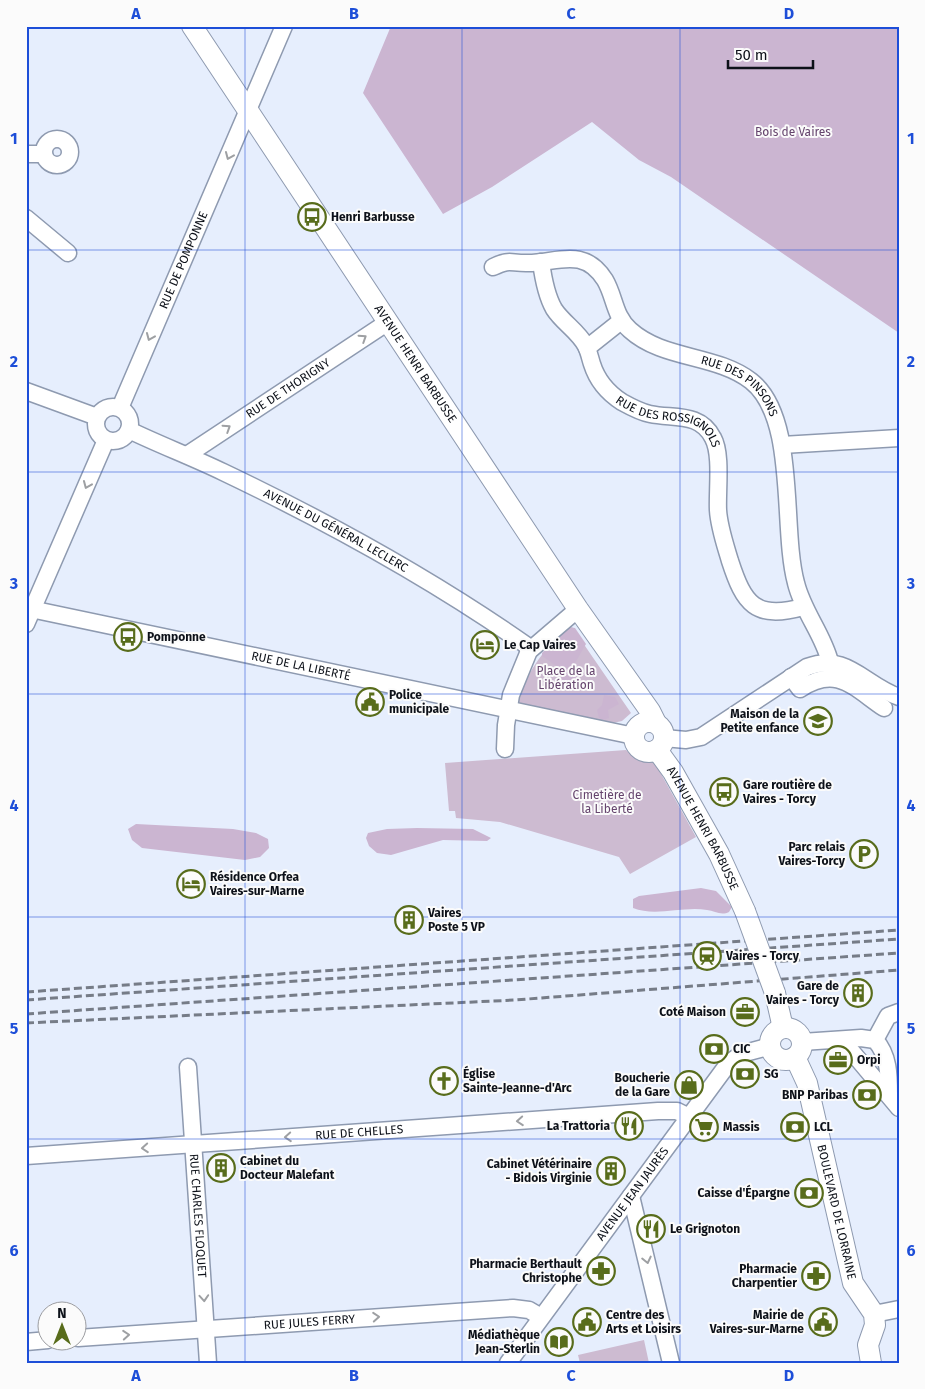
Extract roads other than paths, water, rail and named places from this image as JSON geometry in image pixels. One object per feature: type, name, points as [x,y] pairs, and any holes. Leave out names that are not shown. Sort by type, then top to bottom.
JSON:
[{"type":"main road","name":"AVENUE HENRI BARBUSSE","points":[[192,26],[248,111],[267,136],[578,609],[641,700],[650,734],[719,854],[745,911],[775,993],[783,1028]]},
{"type":"main road","points":[[783,1028],[795,1030],[799,1049],[781,1059],[774,1053],[771,1046],[774,1034],[783,1028]]},
{"type":"main road","name":"BOULEVARD DE LORRAINE","points":[[799,1049],[853,1283],[874,1314]]},
{"type":"main road","points":[[871,1363],[868,1346],[875,1325],[874,1314]]},
{"type":"street","name":"RUE DE POMPONNE","points":[[120,408],[284,26]]},
{"type":"street","points":[[26,154],[44,154]]},
{"type":"street","points":[[26,218],[68,253]]},
{"type":"street","name":"RUE DES PINSONS","points":[[493,267],[507,261],[526,264],[558,258],[582,261],[592,267],[606,281],[621,321],[629,330],[651,345],[725,368],[752,382],[763,394],[772,409],[782,444],[791,559],[803,607],[826,646],[830,662]]},
{"type":"street","name":"RUE DES ROSSIGNOLS","points":[[541,262],[548,293],[554,309],[580,336],[587,348],[598,378],[605,388],[621,401],[648,414],[692,419],[708,430],[715,440],[718,512],[722,535],[739,588],[751,603],[771,612],[782,612],[803,607]]},
{"type":"street","points":[[587,348],[621,321]]},
{"type":"street","name":"RUE DE THORIGNY","points":[[187,455],[388,322]]},
{"type":"street","points":[[26,391],[97,418]]},
{"type":"street","points":[[109,407],[120,408],[129,416],[129,430],[121,439],[106,440],[98,433],[97,418],[100,413],[109,407]]},
{"type":"street","name":"AVENUE DU GÉNÉRAL LECLERC","points":[[129,430],[187,455],[287,503],[373,549],[501,628],[526,645],[529,651]]},
{"type":"street","points":[[782,444],[899,438]]},
{"type":"street","points":[[29,614],[106,440]]},
{"type":"street","points":[[504,749],[508,709],[515,684],[529,651],[578,609]]},
{"type":"street","name":"RUE DE LA LIBERTÉ","points":[[29,614],[508,709],[686,740],[702,737],[796,683]]},
{"type":"street","points":[[796,683],[807,667],[830,662],[848,667],[883,690],[899,697]]},
{"type":"street","points":[[796,683],[821,678],[839,679],[884,708]]},
{"type":"street","points":[[875,1040],[888,1016],[899,1012]]},
{"type":"street","points":[[799,1049],[842,1040],[875,1040]]},
{"type":"street","points":[[842,1040],[894,1102]]},
{"type":"street","points":[[875,1040],[884,1055],[894,1102]]},
{"type":"street","name":"AVENUE JEAN JAURÈS","points":[[508,1363],[735,1057],[755,1048],[771,1046]]},
{"type":"street","name":"RUE CHARLES FLOQUET","points":[[188,1067],[208,1363]]},
{"type":"street","name":"RUE DE CHELLES","points":[[26,1156],[658,1112],[678,1111],[689,1117]]},
{"type":"street","points":[[631,1196],[671,1363]]},
{"type":"street","name":"RUE JULES FERRY","points":[[88,1337],[513,1308],[529,1310],[541,1317]]},
{"type":"street","points":[[874,1314],[899,1309]]},
{"type":"railway","points":[[26,992],[899,930]]},
{"type":"railway","points":[[26,1000],[899,939]]},
{"type":"railway","points":[[26,1014],[899,953]]},
{"type":"railway","points":[[26,1023],[515,1000],[899,970]]},
{"type":"place","name":"Henri Barbusse","points":[[312,217]]},
{"type":"place","name":"Pomponne","points":[[128,637]]},
{"type":"place","name":"Le Cap Vaires","points":[[485,645]]},
{"type":"place","name":"Police municipale","points":[[370,702]]},
{"type":"place","name":"Maison de la Petite enfance","points":[[818,721]]},
{"type":"place","name":"Gare routière de Vaires - Torcy","points":[[724,792]]},
{"type":"place","name":"Parc relais Vaires-Torcy","points":[[864,854]]},
{"type":"place","name":"Résidence Orfea Vaires-sur-Marne","points":[[191,884]]},
{"type":"place","name":"Vaires Poste 5 VP","points":[[409,920]]},
{"type":"place","name":"Vaires - Torcy","points":[[707,956]]},
{"type":"place","name":"Gare de Vaires - Torcy","points":[[858,993]]},
{"type":"place","name":"Coté Maison","points":[[745,1012]]},
{"type":"place","name":"CIC","points":[[714,1049]]},
{"type":"place","name":"Orpi","points":[[838,1060]]},
{"type":"place","name":"SG","points":[[745,1074]]},
{"type":"place","name":"Église Sainte-Jeanne-d'Arc","points":[[444,1081]]},
{"type":"place","name":"Boucherie de la Gare","points":[[689,1085]]},
{"type":"place","name":"BNP Paribas","points":[[867,1095]]},
{"type":"place","name":"La Trattoria","points":[[629,1126]]},
{"type":"place","name":"Massis","points":[[704,1127]]},
{"type":"place","name":"LCL","points":[[795,1127]]},
{"type":"place","name":"Cabinet du Docteur Malefant","points":[[221,1168]]},
{"type":"place","name":"Cabinet Vétérinaire - Bidois Virginie","points":[[611,1171]]},
{"type":"place","name":"Caisse d'Épargne","points":[[809,1193]]},
{"type":"place","name":"Le Grignoton","points":[[651,1229]]},
{"type":"place","name":"Pharmacie Berthault Christophe","points":[[601,1271]]},
{"type":"place","name":"Pharmacie Charpentier","points":[[816,1276]]},
{"type":"place","name":"Centre des Arts et Loisirs","points":[[587,1322]]},
{"type":"place","name":"Mairie de Vaires-sur-Marne","points":[[823,1322]]},
{"type":"place","name":"Médiathèque Jean-Sterlin","points":[[559,1342]]},
{"type":"park label","name":"Bois de Vaires","points":[[793,132]]},
{"type":"park label","name":"Place de la Libération","points":[[566,678]]},
{"type":"park label","name":"Cimetière de la Liberté","points":[[607,802]]}]
